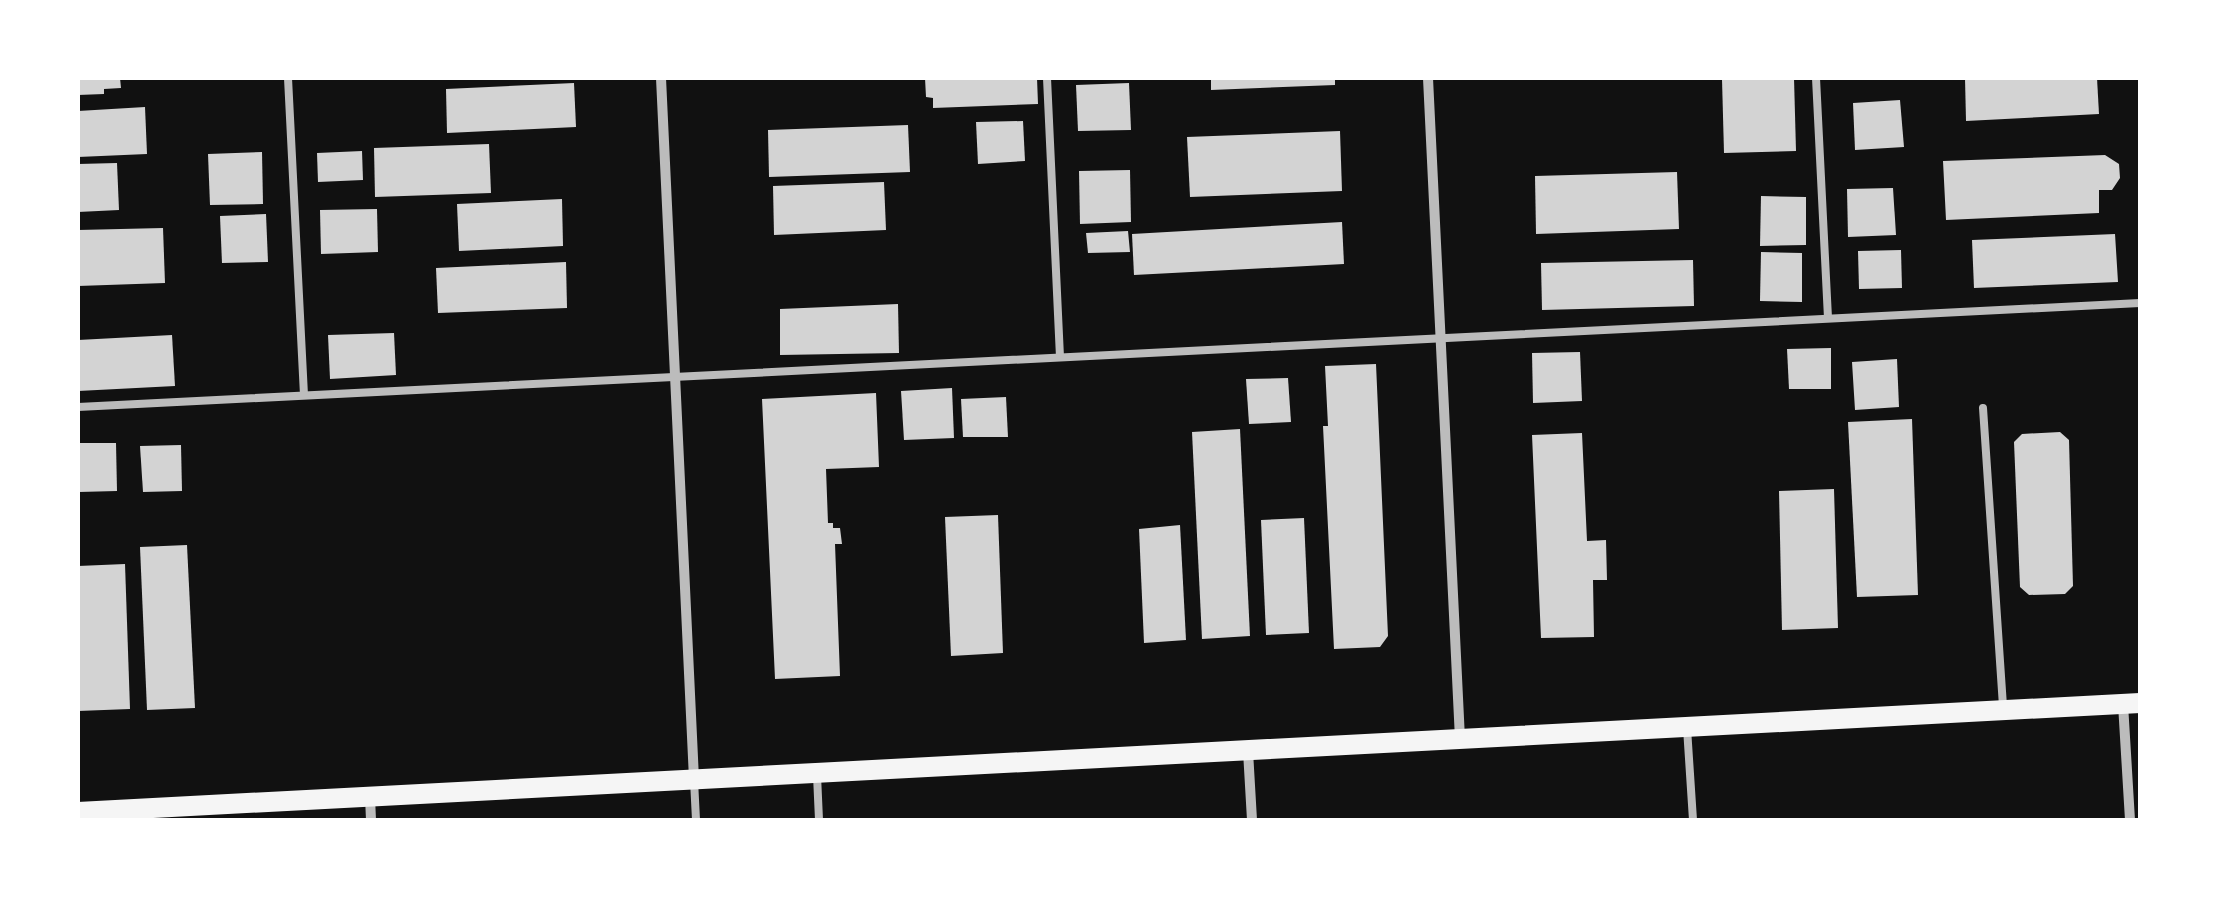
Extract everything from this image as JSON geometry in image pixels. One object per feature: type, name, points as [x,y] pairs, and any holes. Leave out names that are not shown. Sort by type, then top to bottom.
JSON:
[{"type":"main road","points":[[78,812],[2132,704]]},
{"type":"street","points":[[661,78],[694,779]]},
{"type":"street","points":[[1428,78],[1460,739]]},
{"type":"street","points":[[2130,820],[2132,704]]},
{"type":"street","points":[[1248,750],[1252,820]]},
{"type":"street","points":[[370,796],[372,820]]},
{"type":"lane","points":[[288,78],[304,395]]},
{"type":"lane","points":[[1047,78],[1060,357]]},
{"type":"lane","points":[[1816,78],[1828,318]]},
{"type":"lane","points":[[78,407],[2140,302]]},
{"type":"lane","points":[[1984,408],[2003,711]]},
{"type":"lane","points":[[1687,728],[1693,820]]},
{"type":"lane","points":[[817,773],[819,820]]},
{"type":"lane","points":[[694,779],[696,820]]},
{"type":"building","points":[[78,78],[120,78],[121,88],[104,89],[104,94],[78,95]]},
{"type":"building","points":[[925,78],[1037,78],[1038,104],[933,108],[933,98],[926,97]]},
{"type":"building","points":[[1211,78],[1335,78],[1335,85],[1211,90]]},
{"type":"building","points":[[1794,78],[1796,151],[1724,153],[1722,79]]},
{"type":"building","points":[[1965,78],[2097,78],[2099,114],[1966,121]]},
{"type":"building","points":[[574,83],[576,127],[447,133],[446,89]]},
{"type":"building","points":[[1129,83],[1131,130],[1078,131],[1076,85]]},
{"type":"building","points":[[1900,100],[1904,147],[1855,150],[1853,103]]},
{"type":"building","points":[[145,107],[147,154],[78,157],[78,111]]},
{"type":"building","points":[[1023,121],[1025,161],[978,164],[976,122]]},
{"type":"building","points":[[908,125],[910,172],[769,177],[768,130]]},
{"type":"building","points":[[1340,131],[1342,191],[1190,197],[1187,137]]},
{"type":"building","points":[[489,144],[491,193],[375,197],[374,148]]},
{"type":"building","points":[[362,151],[363,180],[318,182],[317,153]]},
{"type":"building","points":[[262,152],[263,204],[210,205],[208,154]]},
{"type":"building","points":[[2105,155],[2119,164],[2120,178],[2112,190],[2099,190],[2099,213],[1946,220],[1943,161]]},
{"type":"building","points":[[117,163],[119,210],[78,212],[78,164]]},
{"type":"building","points":[[1130,170],[1131,222],[1080,224],[1079,171]]},
{"type":"building","points":[[1677,172],[1679,229],[1536,234],[1535,176]]},
{"type":"building","points":[[884,182],[886,230],[774,235],[773,186]]},
{"type":"building","points":[[1893,188],[1896,235],[1848,237],[1847,189]]},
{"type":"building","points":[[1761,196],[1806,197],[1806,245],[1760,246]]},
{"type":"building","points":[[562,199],[563,246],[459,251],[457,204]]},
{"type":"building","points":[[377,209],[378,252],[321,254],[320,210]]},
{"type":"building","points":[[266,214],[268,262],[222,263],[220,216]]},
{"type":"building","points":[[1342,222],[1344,264],[1134,275],[1132,234]]},
{"type":"building","points":[[163,228],[165,283],[78,286],[78,230]]},
{"type":"building","points":[[1128,231],[1130,252],[1088,253],[1086,233]]},
{"type":"building","points":[[2115,234],[2118,282],[1974,288],[1972,240]]},
{"type":"building","points":[[1901,250],[1902,288],[1859,289],[1858,251]]},
{"type":"building","points":[[1761,252],[1802,253],[1802,302],[1760,301]]},
{"type":"building","points":[[1693,260],[1694,306],[1542,310],[1541,263]]},
{"type":"building","points":[[566,262],[567,308],[438,313],[436,268]]},
{"type":"building","points":[[898,304],[899,353],[780,355],[780,309]]},
{"type":"building","points":[[394,333],[396,375],[330,379],[328,335]]},
{"type":"building","points":[[172,335],[175,386],[78,391],[78,340]]},
{"type":"building","points":[[1831,348],[1831,389],[1789,389],[1787,349]]},
{"type":"building","points":[[1580,352],[1582,401],[1533,403],[1532,353]]},
{"type":"building","points":[[1897,359],[1899,407],[1855,410],[1852,362]]},
{"type":"building","points":[[1376,364],[1388,636],[1380,647],[1334,649],[1323,426],[1328,426],[1325,366]]},
{"type":"building","points":[[1288,378],[1291,422],[1249,424],[1246,379]]},
{"type":"building","points":[[952,388],[954,438],[904,440],[901,391]]},
{"type":"building","points":[[876,393],[879,467],[826,469],[828,523],[840,528],[842,544],[835,544],[840,676],[775,679],[762,399]]},
{"type":"building","points":[[1006,397],[1008,437],[963,437],[961,399]]},
{"type":"building","points":[[1912,419],[1918,595],[1857,597],[1848,422]]},
{"type":"building","points":[[1240,429],[1250,636],[1202,639],[1192,432]]},
{"type":"building","points":[[2060,432],[2069,440],[2073,586],[2065,594],[2029,595],[2020,587],[2014,442],[2022,434]]},
{"type":"building","points":[[1582,433],[1587,541],[1606,540],[1607,580],[1593,580],[1594,637],[1541,638],[1532,435]]},
{"type":"building","points":[[78,443],[116,443],[117,491],[79,492]]},
{"type":"building","points":[[181,445],[182,491],[143,492],[140,446]]},
{"type":"building","points":[[1834,489],[1838,628],[1782,630],[1779,491]]},
{"type":"building","points":[[998,515],[1003,653],[951,656],[945,517]]},
{"type":"building","points":[[1304,518],[1309,633],[1266,635],[1261,520]]},
{"type":"building","points":[[1180,525],[1186,640],[1144,643],[1139,529]]},
{"type":"building","points":[[187,545],[195,708],[147,710],[140,547]]},
{"type":"building","points":[[125,564],[130,709],[78,711],[78,566]]}]
